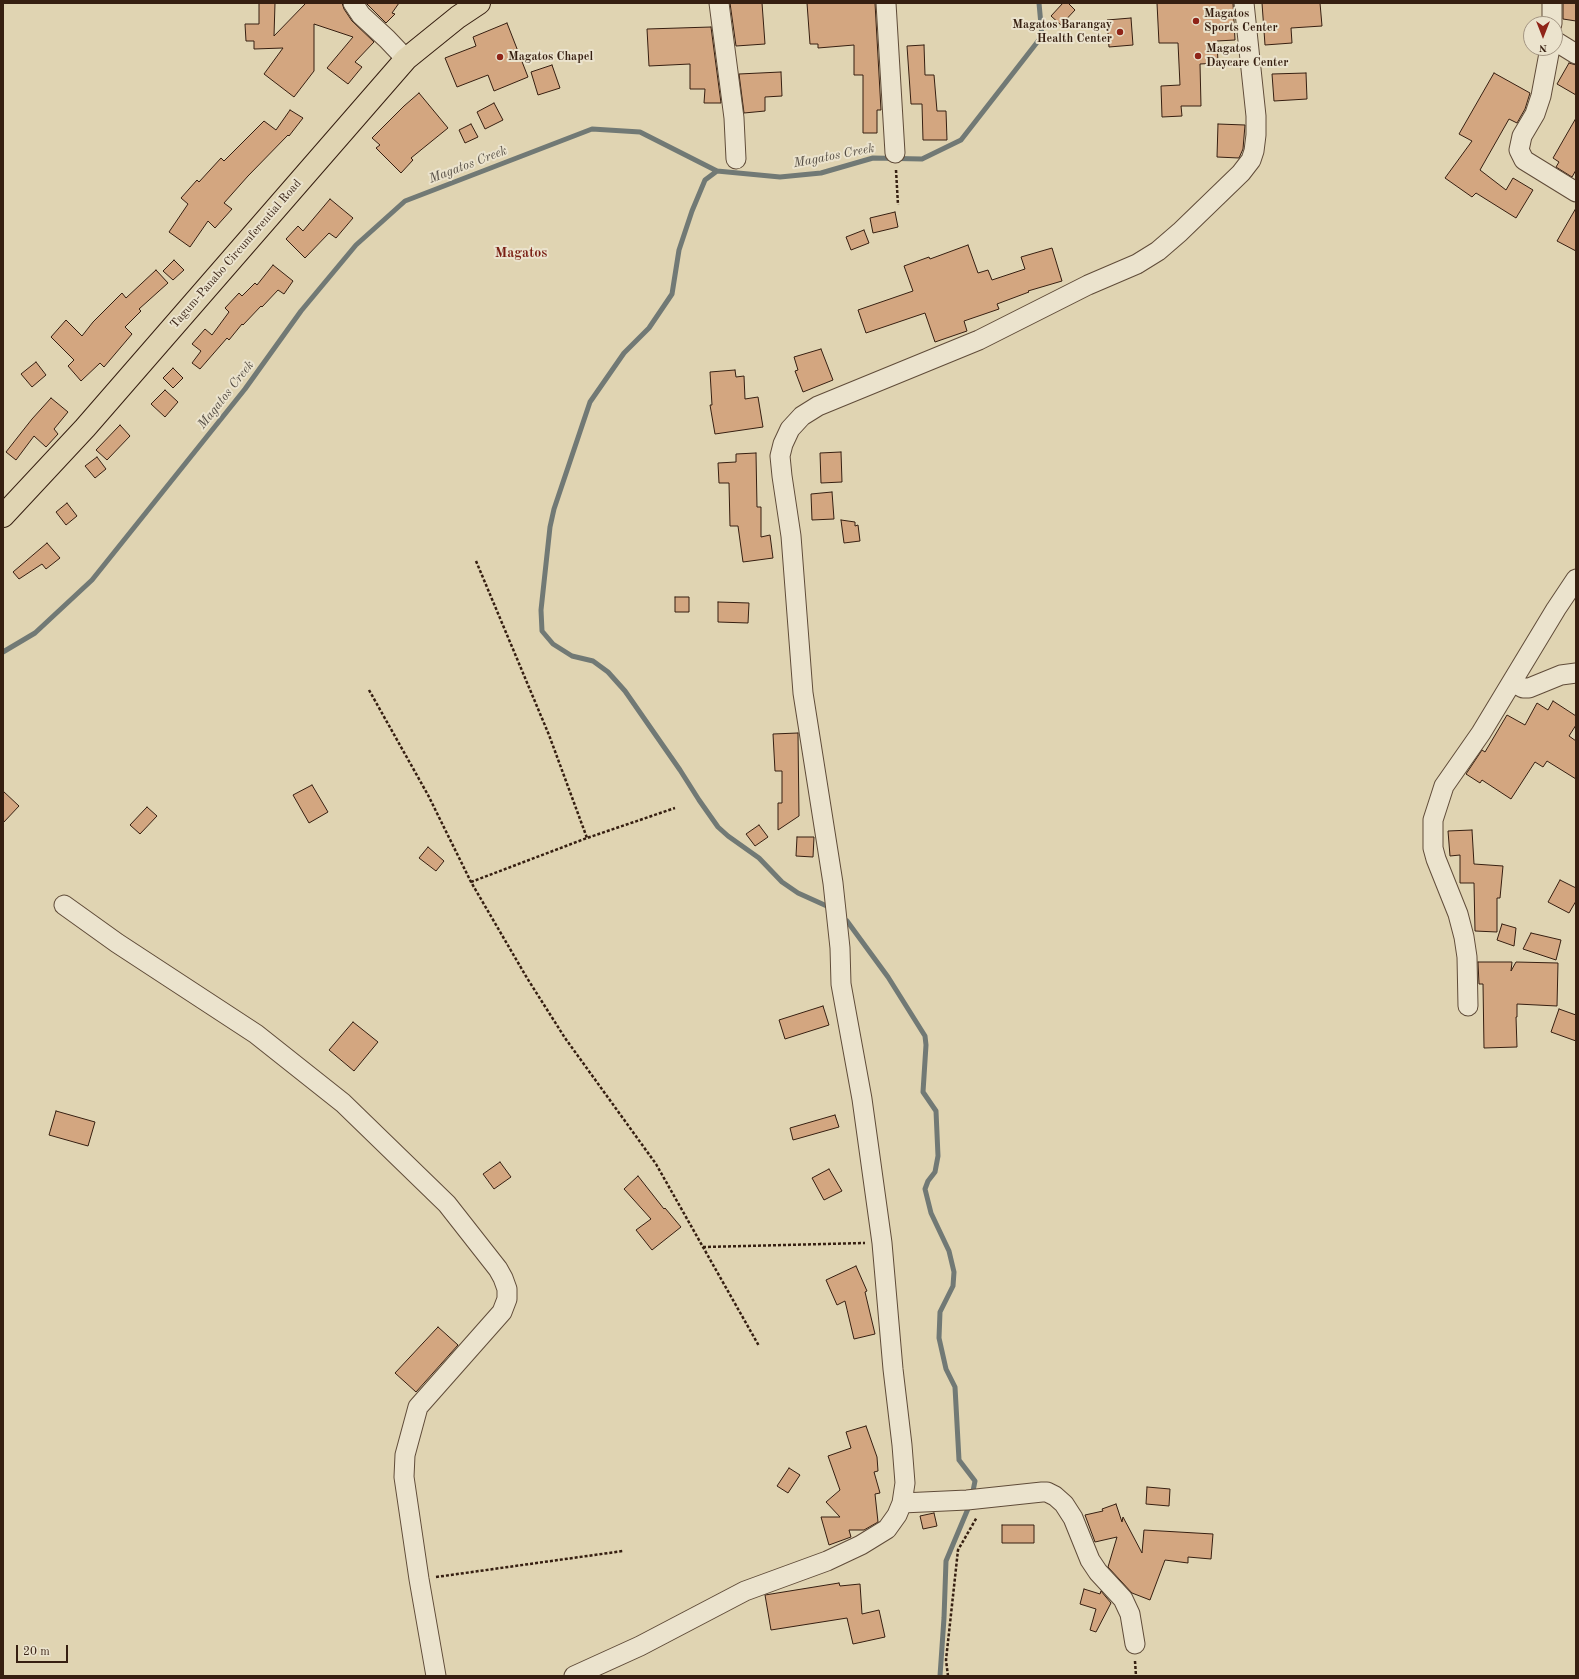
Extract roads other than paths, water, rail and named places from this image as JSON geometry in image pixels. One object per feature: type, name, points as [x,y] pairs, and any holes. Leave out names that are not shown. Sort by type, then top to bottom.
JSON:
[{"type":"highway","name":"Tagum-Panabo Circumferential Road","points":[[3,516],[85,428],[406,59],[479,3]]},
{"type":"street","points":[[352,3],[361,15],[406,59]]},
{"type":"street","points":[[720,3],[734,118],[736,159]]},
{"type":"street","points":[[886,3],[896,153]]},
{"type":"street","points":[[574,1676],[640,1646],[745,1591],[828,1562],[861,1545],[887,1529],[897,1515],[902,1503],[905,1483],[882,1243],[862,1099],[841,984],[840,948],[833,884],[803,693],[792,543],[780,456],[783,444],[790,428],[802,416],[818,406],[979,340],[1088,285],[1137,264],[1158,251],[1191,221],[1241,173],[1251,160],[1254,151],[1256,116],[1244,3]]},
{"type":"street","points":[[1552,3],[1552,16]]},
{"type":"street","points":[[1563,46],[1576,54]]},
{"type":"street","points":[[1548,56],[1541,96],[1535,114],[1522,136],[1519,150],[1524,160],[1576,192]]},
{"type":"street","points":[[1468,1006],[1467,957],[1464,937],[1458,914],[1433,848],[1433,820],[1444,786],[1481,733],[1556,609],[1576,579]]},
{"type":"street","points":[[1512,682],[1523,688],[1529,688],[1561,675],[1576,673]]},
{"type":"street","points":[[64,905],[117,943],[256,1034],[343,1103],[448,1204],[498,1269],[507,1289],[507,1299],[502,1312],[418,1407],[405,1455],[404,1477],[419,1579],[436,1676]]},
{"type":"street","points":[[902,1503],[989,1498],[1047,1492],[1055,1496],[1064,1504],[1073,1518],[1090,1560],[1125,1604],[1130,1614],[1135,1644]]},
{"type":"waterway","name":"Magatos Creek","points":[[3,652],[35,633],[92,580],[245,389],[301,311],[356,245],[405,201],[592,129],[640,132],[717,171],[780,177],[821,173],[873,158],[922,159],[961,140],[1042,36],[1039,3]]},
{"type":"waterway","points":[[717,171],[705,180],[692,211],[679,250],[672,294],[649,328],[624,353],[590,402],[554,509],[550,527],[541,610],[542,631],[553,644],[572,656],[593,661],[608,672],[625,691],[718,827],[759,858],[782,882],[798,893],[829,907]]},
{"type":"waterway","points":[[847,921],[888,977],[925,1036],[926,1045],[923,1092],[936,1111],[938,1156],[935,1172],[928,1181],[925,1189],[931,1213],[949,1251],[954,1272],[953,1286],[940,1312],[939,1338],[946,1369],[955,1387],[959,1460],[975,1481],[972,1496]]},
{"type":"waterway","points":[[940,1676],[946,1561],[970,1504]]},
{"type":"place","name":"Magatos Sports Center","points":[[1196,21]]},
{"type":"place","name":"Magatos Barangay Health Center","points":[[1120,32]]},
{"type":"place","name":"Magatos Daycare Center","points":[[1198,56]]},
{"type":"place","name":"Magatos Chapel","points":[[500,57]]},
{"type":"district","name":"Magatos","points":[[521,253]]}]
